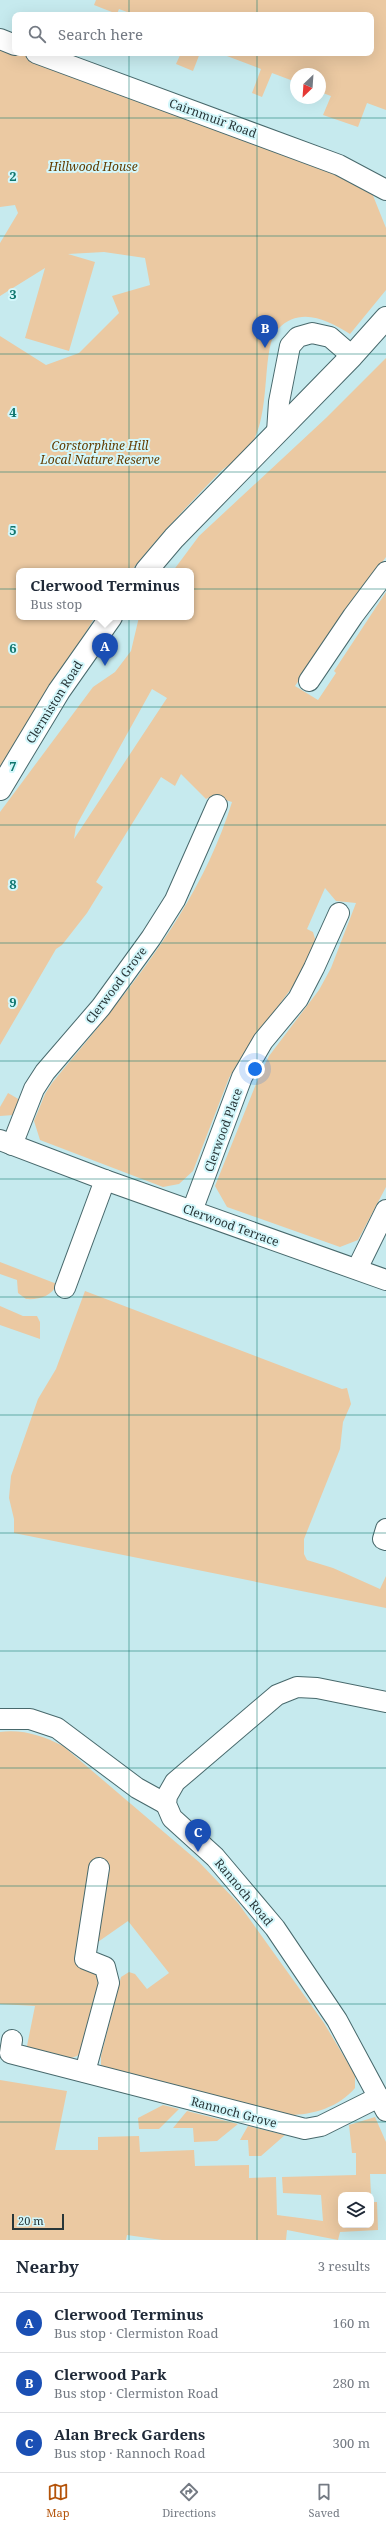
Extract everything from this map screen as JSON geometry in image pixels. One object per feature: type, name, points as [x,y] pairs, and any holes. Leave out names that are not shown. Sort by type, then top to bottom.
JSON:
[{"type":"street","points":[[0,40],[12,44]]},
{"type":"street","name":"Cairnmuir Road","points":[[44,56],[339,164],[386,190]]},
{"type":"street","points":[[149,568],[174,538],[352,356],[386,318]]},
{"type":"street","points":[[277,432],[279,402],[290,346],[298,337],[312,333],[330,337],[352,356]]},
{"type":"street","points":[[309,681],[353,616],[386,572]]},
{"type":"street","name":"Clermiston Road","points":[[0,789],[59,691],[109,620]]},
{"type":"street","name":"Clerwood Grove","points":[[6,1142],[45,1072],[101,1007],[151,938],[175,900],[210,813]]},
{"type":"street","name":"Clerwood Place","points":[[192,1211],[242,1077],[263,1041],[298,999],[330,922]]},
{"type":"street","name":"Clerwood Terrace","points":[[6,1142],[105,1180],[386,1280]]},
{"type":"street","points":[[65,1288],[105,1180]]},
{"type":"street","points":[[357,1270],[386,1210]]},
{"type":"street","points":[[386,1529],[383,1539],[386,1540]]},
{"type":"street","points":[[0,1719],[30,1719],[53,1726],[137,1788],[166,1804],[167,1796],[175,1782],[277,1695],[297,1687],[318,1688],[386,1702]]},
{"type":"street","name":"Rannoch Road","points":[[166,1804],[172,1818],[215,1857],[275,1928],[337,2020],[383,2104]]},
{"type":"street","points":[[85,2072],[109,1983],[104,1967],[85,1959],[99,1868]]},
{"type":"street","name":"Rannoch Grove","points":[[12,2040],[10,2053],[305,2129],[321,2126],[383,2104]]},
{"type":"green space","points":[[96,0],[386,0],[386,110],[367,103],[358,127],[323,115],[331,96],[326,94],[326,68],[290,68],[290,80],[272,73],[262,97],[252,93],[261,69],[227,56],[374,56],[374,12],[127,12],[119,9],[118,12],[112,12],[94,5]]},
{"type":"green space","points":[[0,39],[12,50],[12,56],[44,56],[366,178],[386,228],[386,290],[350,334],[323,320],[305,317],[295,318],[278,329],[273,338],[269,351],[261,418],[256,434],[249,448],[243,455],[223,470],[207,485],[134,568],[16,568],[16,620],[93,620],[0,773],[0,336],[46,365],[79,353],[119,313],[112,296],[150,285],[145,258],[104,252],[68,254],[95,262],[69,351],[25,338],[45,268],[0,296],[0,243],[18,213],[15,205],[0,207]]},
{"type":"green space","points":[[180,56],[199,56],[193,71],[176,64]]},
{"type":"green space","points":[[386,358],[386,557],[354,600],[295,686],[318,700],[336,673],[334,671],[386,592],[386,1187],[358,1240],[340,1247],[227,1207],[215,1186],[260,1074],[269,1056],[319,990],[331,968],[356,903],[336,901],[325,888],[307,929],[313,932],[316,942],[299,978],[245,1051],[229,1078],[193,1171],[179,1184],[163,1187],[40,1140],[34,1121],[45,1094],[52,1083],[131,985],[179,916],[200,879],[218,842],[232,802],[212,796],[206,799],[181,774],[175,786],[161,777],[96,882],[103,887],[87,913],[62,945],[56,949],[0,1045],[0,812],[93,687],[115,672],[131,651],[138,620],[194,620],[194,568],[175,568],[199,536],[326,418]],"holes":[[[152,689],[167,698],[74,839],[76,826]]]},
{"type":"green space","points":[[8,1093],[20,1100],[14,1115],[0,1116],[0,1107]]},
{"type":"green space","points":[[0,1262],[57,1284],[52,1292],[40,1298],[26,1299],[18,1293],[17,1280],[0,1274]]},
{"type":"green space","points":[[85,1291],[342,1389],[347,1388],[351,1404],[343,1422],[340,1449],[304,1539],[304,1554],[307,1560],[333,1568],[380,1589],[386,1576],[386,1608],[14,1533],[14,1519],[9,1498],[11,1476],[38,1399],[56,1369]]},
{"type":"green space","points":[[0,1306],[23,1316],[37,1316],[40,1322],[40,1339],[0,1325]]},
{"type":"green space","points":[[0,1732],[25,1732],[48,1739],[63,1746],[199,1862],[238,1903],[324,2023],[355,2075],[355,2088],[349,2095],[325,2109],[298,2115],[289,2115],[110,2070],[101,2065],[101,2056],[121,1977],[129,1972],[135,1974],[147,1989],[169,1973],[128,1921],[95,1944],[110,1868],[95,1867],[79,1967],[96,1970],[100,1978],[82,2051],[77,2056],[68,2059],[26,2051],[35,2006],[0,2004]]},
{"type":"green space","points":[[0,2080],[67,2091],[55,2150],[98,2150],[98,2137],[139,2136],[140,2152],[194,2150],[195,2166],[249,2165],[249,2178],[276,2177],[277,2215],[323,2221],[321,2195],[283,2193],[282,2177],[356,2175],[356,2153],[352,2153],[349,2125],[375,2117],[386,2142],[386,2174],[370,2174],[371,2192],[338,2192],[338,2228],[374,2228],[374,2202],[377,2202],[378,2230],[340,2232],[338,2240],[287,2230],[286,2240],[162,2240],[127,2235],[126,2240],[0,2240]]},
{"type":"green space","points":[[163,2105],[179,2109],[159,2129],[139,2129],[138,2118]]},
{"type":"green space","points":[[187,2111],[238,2124],[217,2141],[194,2142],[193,2128],[173,2128]]},
{"type":"green space","points":[[248,2126],[285,2135],[261,2156],[249,2156],[248,2140],[240,2140]]},
{"type":"place","name":"Clerwood Park","points":[[265,348]]},
{"type":"place","name":"Clerwood Terminus","points":[[105,666]]},
{"type":"place","name":"Alan Breck Gardens","points":[[198,1852]]},
{"type":"park label","name":"Hillwood House","points":[[93,166]]},
{"type":"park label","name":"Corstorphine Hill Local Nature Reserve","points":[[100,452]]}]
